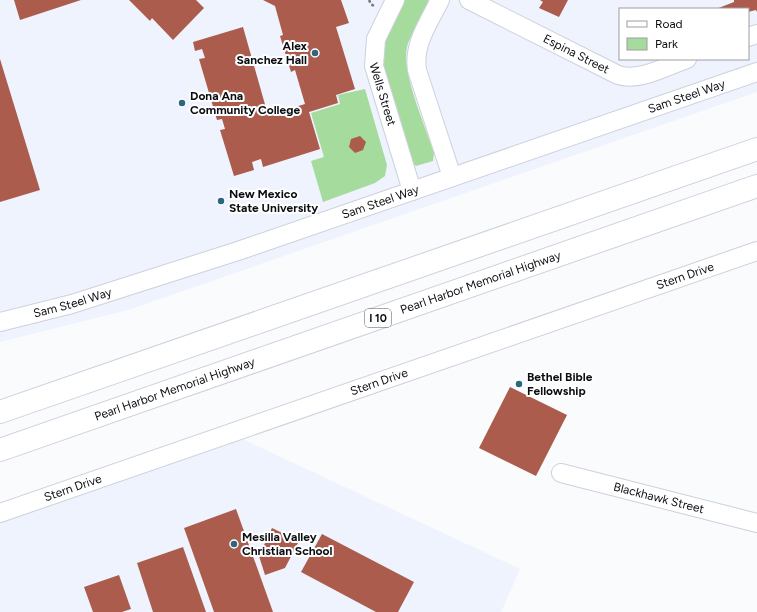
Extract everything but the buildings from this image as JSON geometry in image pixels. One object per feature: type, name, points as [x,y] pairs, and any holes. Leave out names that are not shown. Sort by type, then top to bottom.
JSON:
[{"type":"highway","points":[[0,412],[757,149]]},
{"type":"highway","name":"Pearl Harbor Memorial Highway","points":[[0,450],[757,186]]},
{"type":"street","name":"Wells Street","points":[[394,0],[376,39],[374,66],[412,191]]},
{"type":"street","points":[[440,0],[417,48],[415,59],[417,70],[452,177]]},
{"type":"street","name":"Espina Street","points":[[469,0],[618,75],[628,78],[637,77],[684,60]]},
{"type":"street","name":"Sam Steel Way","points":[[0,322],[72,304],[131,286],[757,72]]},
{"type":"street","name":"Stern Drive","points":[[0,513],[757,251]]},
{"type":"street","name":"Blackhawk Street","points":[[561,473],[757,523]]},
{"type":"path","points":[[369,0],[371,4],[376,7]]},
{"type":"shaded area","name":"New Mexico State University","points":[[0,0],[757,0],[757,92],[128,310],[0,342]]},
{"type":"shaded area","name":"Mesilla Valley Christian School","points":[[240,438],[520,569],[501,612],[0,612],[0,521]]},
{"type":"green space","points":[[403,0],[428,0],[425,12],[409,41],[406,58],[415,100],[434,153],[433,161],[416,166],[413,163],[382,65],[383,43]]},
{"type":"green space","points":[[365,89],[387,165],[385,176],[375,183],[323,202],[311,161],[324,157],[311,113],[340,104],[338,95]]},
{"type":"place","name":"Alex Sanchez Hall","points":[[315,53]]},
{"type":"place","name":"Dona Ana Community College","points":[[182,103]]},
{"type":"place","name":"New Mexico State University","points":[[221,201]]},
{"type":"place","name":"Bethel Bible Fellowship","points":[[519,384]]},
{"type":"place","name":"Mesilla Valley Christian School","points":[[234,544]]}]
